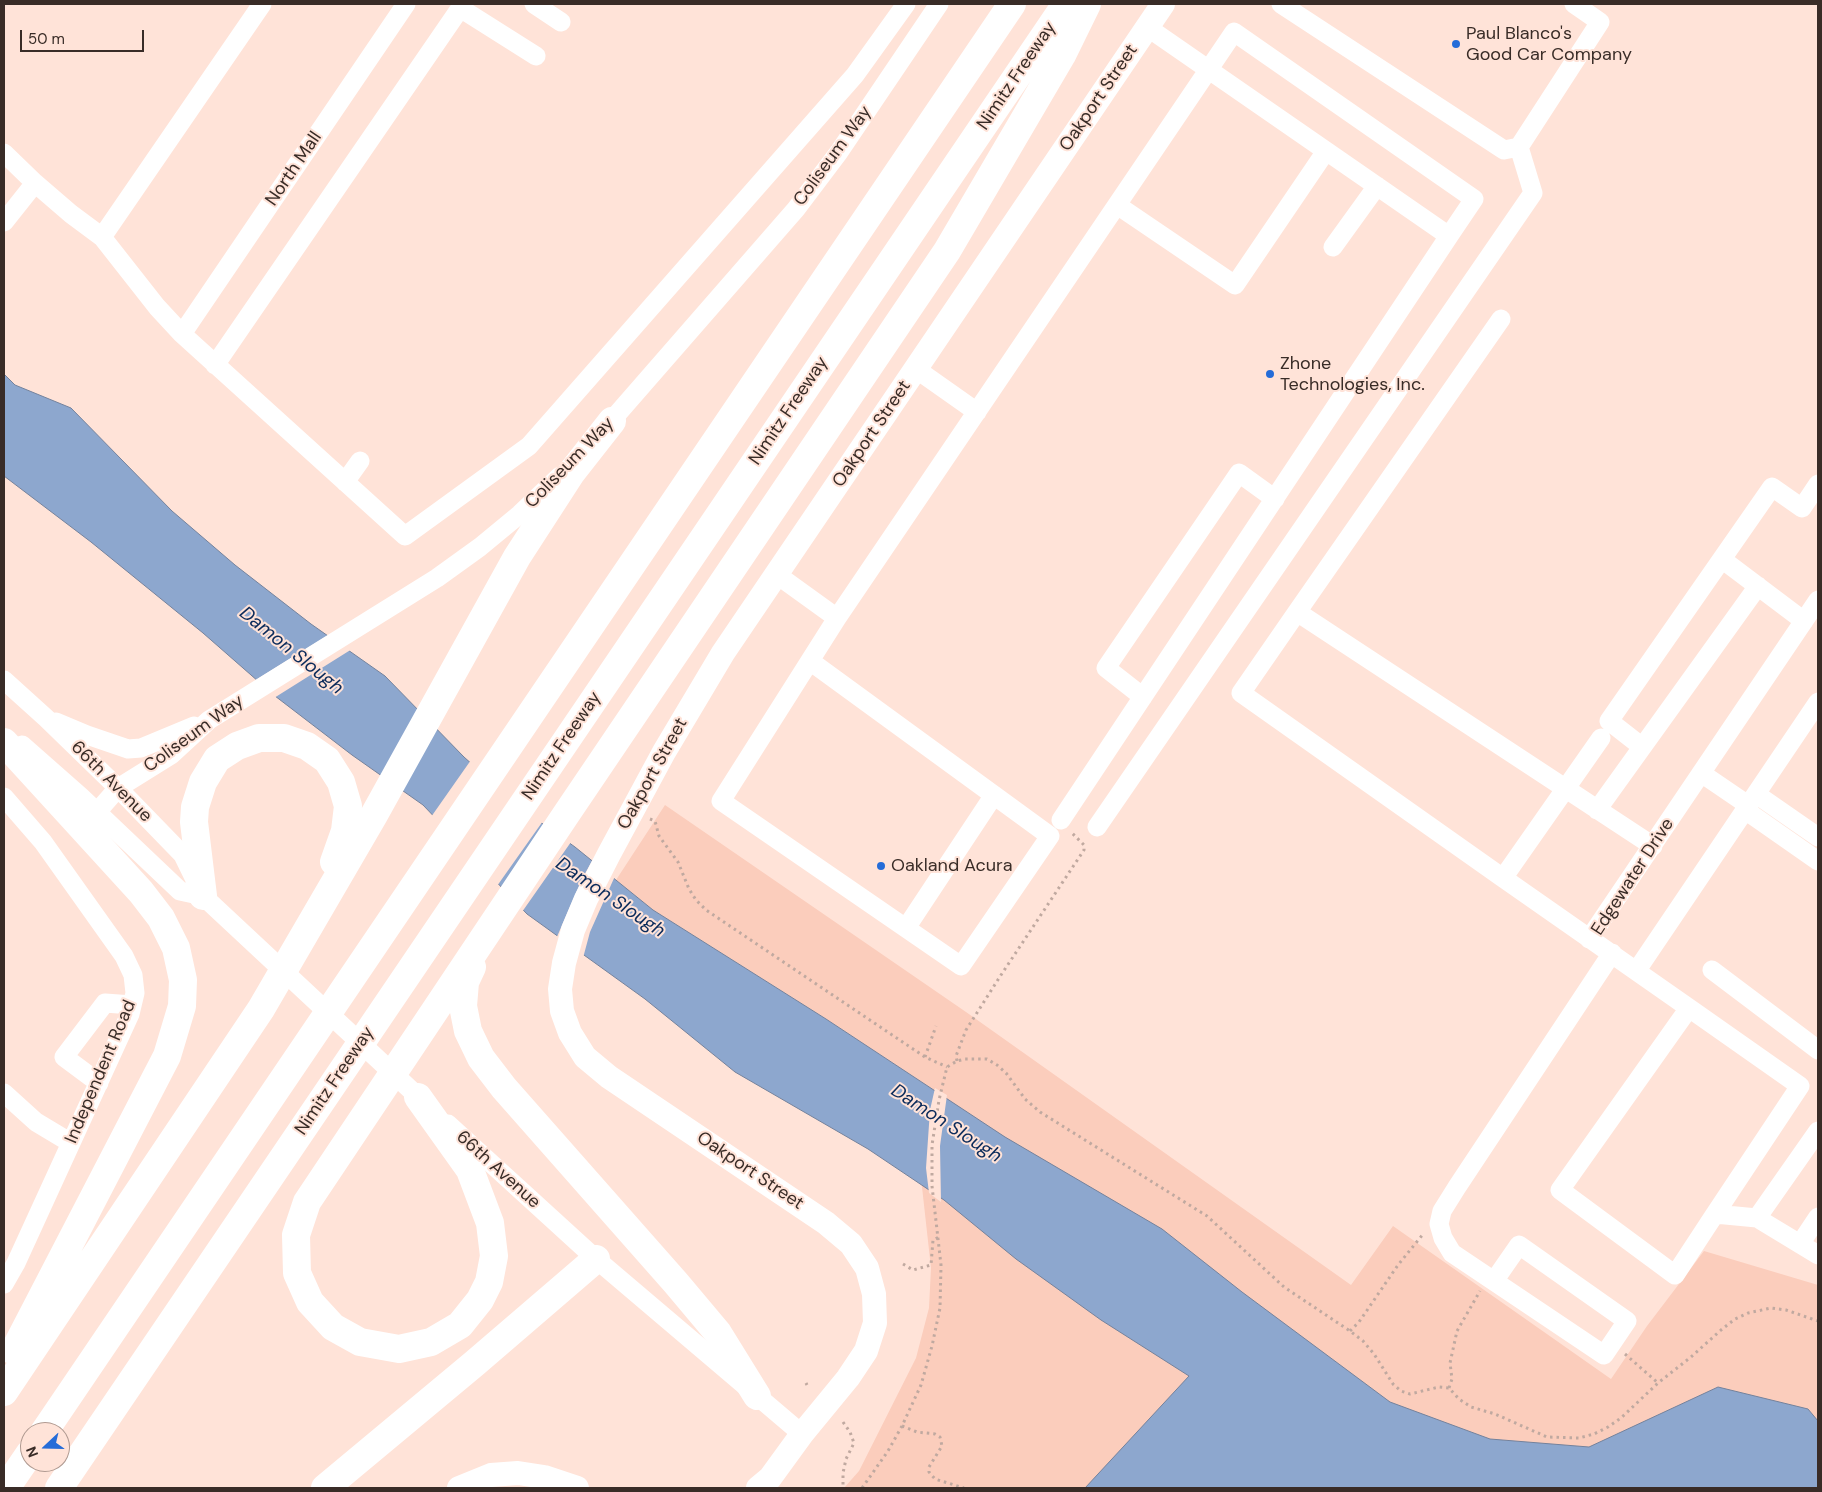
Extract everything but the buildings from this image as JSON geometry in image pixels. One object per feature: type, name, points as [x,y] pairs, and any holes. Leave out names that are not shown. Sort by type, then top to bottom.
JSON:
[{"type":"highway","points":[[51,1422],[1012,4]]},
{"type":"highway","name":"Nimitz Freeway","points":[[59,1488],[1066,4]]},
{"type":"highway","points":[[418,1097],[470,1170],[490,1223],[494,1256],[489,1282],[480,1300],[460,1325],[431,1342],[399,1349],[360,1342],[333,1327],[310,1302],[298,1272],[296,1235],[307,1202],[494,921],[947,251],[1062,55],[1087,4]]},
{"type":"highway","points":[[4,1392],[261,1009],[374,815],[517,557],[572,472],[612,421]]},
{"type":"highway","points":[[203,896],[194,822],[195,807],[203,782],[217,759],[237,746],[259,738],[284,738],[307,746],[327,760],[341,782],[348,806],[345,831],[313,922]]},
{"type":"highway","points":[[4,742],[141,892],[161,918],[176,948],[183,980],[182,1006],[167,1056],[14,1349],[4,1374]]},
{"type":"highway","points":[[494,921],[465,982],[463,1006],[468,1032],[481,1058],[504,1088],[718,1333],[757,1396]]},
{"type":"highway","points":[[326,1488],[596,1259]]},
{"type":"highway","points":[[6,1488],[20,1468]]},
{"type":"main road","name":"Oakport Street","points":[[758,1488],[770,1478],[802,1434],[848,1378],[866,1351],[875,1323],[874,1294],[867,1268],[851,1244],[826,1223],[609,1078],[586,1057],[570,1033],[562,1011],[560,989],[564,963],[573,930],[586,899],[633,808],[714,668],[1163,4]]},
{"type":"main road","points":[[459,1488],[491,1475],[518,1473],[544,1478],[577,1488]]},
{"type":"street","points":[[102,237],[262,4]]},
{"type":"street","name":"North Mall","points":[[182,334],[406,4]]},
{"type":"street","points":[[534,4],[561,22]]},
{"type":"street","points":[[4,153],[71,214],[102,237],[153,303],[214,365],[405,536],[529,446],[855,75],[906,4]]},
{"type":"street","name":"Coliseum Way","points":[[97,812],[118,788],[171,755],[209,720],[437,578],[480,547],[520,514],[556,480],[612,421],[796,209],[839,152],[939,4]]},
{"type":"street","points":[[1292,7],[1504,150],[1518,147],[1600,22],[1574,4]]},
{"type":"street","points":[[214,365],[462,6],[536,56]]},
{"type":"street","points":[[1147,27],[1449,236]]},
{"type":"street","points":[[810,661],[1050,836],[961,966],[720,801],[837,618],[1234,32],[1474,200],[1061,820]]},
{"type":"street","points":[[1096,827],[1533,193],[1518,147]]},
{"type":"street","points":[[1117,205],[1235,285],[1326,150]]},
{"type":"street","points":[[4,222],[35,183]]},
{"type":"street","points":[[1333,247],[1376,186]]},
{"type":"street","points":[[1501,319],[1242,693],[1590,939]]},
{"type":"street","points":[[916,369],[977,412]]},
{"type":"street","points":[[344,482],[360,462]]},
{"type":"street","points":[[1143,697],[1106,668],[1239,473],[1275,499]]},
{"type":"street","points":[[1641,746],[1609,721],[1723,560],[1772,487],[1802,508],[1818,484]]},
{"type":"street","points":[[1723,560],[1804,621]]},
{"type":"street","points":[[776,574],[837,618]]},
{"type":"street","points":[[1597,810],[1641,746],[1758,586]]},
{"type":"street","name":"Edgewater Drive","points":[[1716,1214],[1800,1086],[1637,970],[1590,939],[1818,600]]},
{"type":"street","points":[[1297,612],[1652,846]]},
{"type":"street","name":"66th Avenue","points":[[4,680],[46,718],[184,855],[203,896],[252,944],[596,1259],[802,1434]]},
{"type":"street","points":[[1637,970],[1818,702]]},
{"type":"street","points":[[46,718],[128,749],[141,748],[209,720]]},
{"type":"street","name":"66th Avenue","points":[[4,729],[97,812],[180,891],[203,896]]},
{"type":"street","points":[[1504,878],[1601,738]]},
{"type":"street","points":[[1701,773],[1750,803],[1818,837]]},
{"type":"street","points":[[906,928],[994,795]]},
{"type":"street","name":"Independent Road","points":[[4,797],[43,842],[124,956],[133,974],[135,993],[130,1014],[99,1083],[16,1263],[4,1284]]},
{"type":"street","points":[[1750,803],[1818,862]]},
{"type":"street","points":[[1489,1277],[1519,1245],[1627,1321],[1604,1355],[1452,1252],[1443,1238],[1440,1224],[1442,1211],[1457,1187],[1612,953]]},
{"type":"street","points":[[1712,970],[1818,1050]]},
{"type":"street","points":[[99,1083],[64,1057],[105,1003],[132,1005]]},
{"type":"street","points":[[1689,1008],[1560,1190],[1675,1275],[1716,1214],[1757,1218],[1818,1255]]},
{"type":"street","points":[[4,1093],[36,1122],[71,1143]]},
{"type":"street","points":[[1757,1218],[1818,1131]]},
{"type":"street","points":[[1800,1244],[1818,1217]]},
{"type":"path","points":[[633,808],[655,822],[660,836],[678,862],[689,889],[706,910],[925,1057],[947,1067]]},
{"type":"path","points":[[957,1061],[956,1056],[966,1030],[1000,975],[1084,850],[1084,845],[1070,832],[1071,826],[1061,820]]},
{"type":"path","points":[[925,1057],[936,1026]]},
{"type":"path","points":[[862,1488],[902,1426],[921,1386],[932,1346],[940,1308],[941,1265],[931,1167],[934,1122],[947,1067],[957,1061],[974,1058],[987,1059],[997,1065],[1006,1073],[1025,1099],[1040,1112],[1207,1216],[1284,1287],[1363,1341],[1374,1354],[1392,1384],[1402,1391],[1410,1394],[1439,1387],[1449,1388],[1470,1407],[1495,1414],[1547,1437],[1562,1439],[1579,1438],[1594,1434],[1608,1427],[1621,1418],[1658,1383],[1721,1330],[1735,1319],[1748,1313],[1771,1308],[1786,1310],[1818,1321]]},
{"type":"path","points":[[1350,1331],[1359,1322],[1421,1235],[1440,1224]]},
{"type":"path","points":[[903,1264],[914,1270],[930,1265],[933,1240],[939,1237]]},
{"type":"path","points":[[1449,1388],[1452,1379],[1450,1363],[1457,1330],[1489,1277]]},
{"type":"path","points":[[1611,1344],[1634,1361],[1658,1383]]},
{"type":"path","points":[[843,1422],[850,1432],[854,1443],[846,1459],[843,1473],[843,1488]]},
{"type":"path","points":[[902,1426],[917,1432],[935,1434],[940,1438],[942,1446],[929,1467],[931,1477],[964,1488]]},
{"type":"shaded area","points":[[665,805],[966,1012],[1351,1285],[1393,1226],[1611,1379],[1647,1326],[1704,1251],[1818,1285],[1818,1488],[844,1488],[859,1471],[916,1358],[929,1308],[931,1268],[919,1160],[929,1087],[826,1019],[653,910],[616,880]]},
{"type":"water","name":"Damon Slough","points":[[4,374],[15,385],[71,408],[172,511],[235,565],[311,624],[385,676],[464,757],[522,809],[575,847],[653,910],[826,1019],[1005,1137],[1162,1229],[1242,1292],[1390,1402],[1490,1439],[1589,1447],[1718,1387],[1808,1409],[1818,1421],[1818,1488],[1085,1488],[1189,1376],[1101,1320],[1016,1259],[944,1200],[868,1149],[735,1072],[645,999],[527,914],[423,805],[352,755],[275,696],[203,633],[91,542],[4,476]]},
{"type":"pier","points":[[330,634],[352,649],[274,698],[254,681]]},
{"type":"pier","points":[[471,760],[524,807],[543,821],[497,886],[431,817]]},
{"type":"pier","points":[[550,826],[571,842],[522,912],[504,893]]},
{"type":"pier","points":[[593,859],[615,876],[590,932],[583,958],[556,939],[582,879]]},
{"type":"pier","points":[[935,1088],[947,1095],[940,1146],[941,1202],[929,1193],[926,1168],[930,1110]]},
{"type":"place","name":"Paul Blanco's Good Car Company","points":[[1456,44]]},
{"type":"place","name":"Zhone Technologies, Inc.","points":[[1270,374]]},
{"type":"place","name":"Oakland Acura","points":[[881,866]]}]
